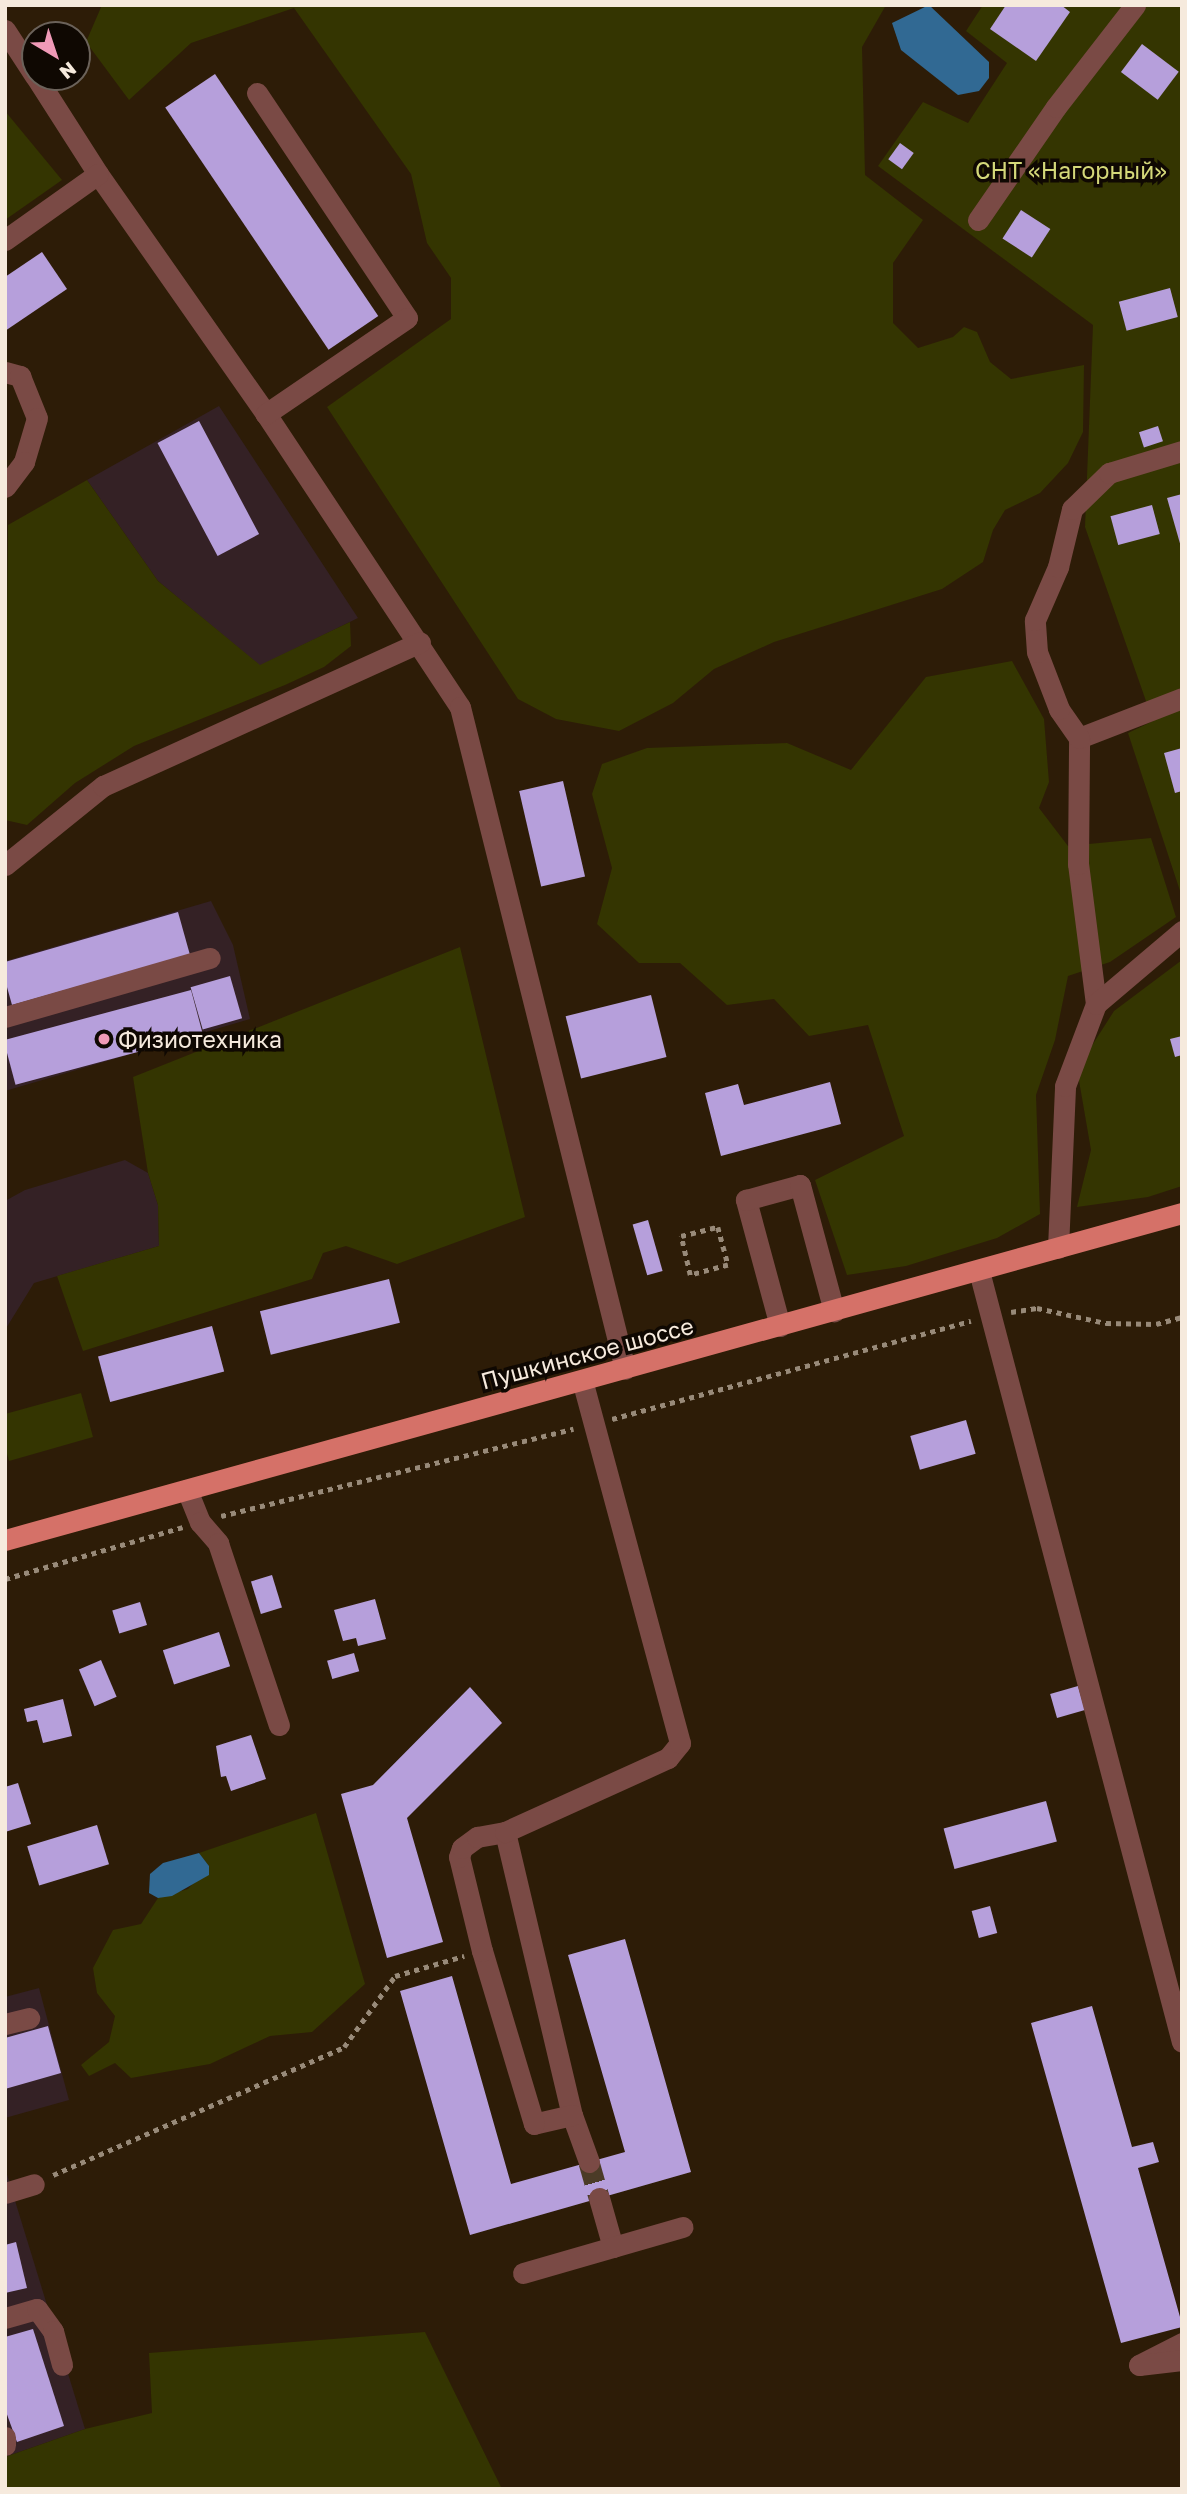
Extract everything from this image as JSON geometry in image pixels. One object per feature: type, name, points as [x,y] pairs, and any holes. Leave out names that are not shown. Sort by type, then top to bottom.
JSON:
[{"type":"main road","name":"Пушкинское шоссе","points":[[5,1540],[1182,1213]]},
{"type":"street","points":[[978,220],[1056,107],[1135,5]]},
{"type":"street","points":[[5,30],[21,55]]},
{"type":"street","points":[[44,91],[98,174],[266,414],[420,642],[460,707],[625,1369]]},
{"type":"street","points":[[257,93],[407,318],[266,414]]},
{"type":"street","points":[[5,240],[98,174]]},
{"type":"street","points":[[5,372],[20,376],[37,418],[24,462],[5,487]]},
{"type":"street","points":[[1058,1248],[1065,1086],[1096,1004],[1078,864],[1079,738],[1059,709],[1037,652],[1035,620],[1058,567],[1072,509],[1109,473],[1182,452]]},
{"type":"street","points":[[5,865],[103,786],[420,642]]},
{"type":"street","points":[[1079,738],[1182,698]]},
{"type":"street","points":[[1096,1004],[1182,931]]},
{"type":"street","points":[[5,1017],[210,958]]},
{"type":"street","points":[[780,1326],[746,1200],[800,1185],[834,1311]]},
{"type":"street","points":[[979,1270],[1182,2042]]},
{"type":"street","points":[[572,2115],[534,2124],[482,1951],[458,1857],[462,1848],[477,1838],[505,1832],[668,1758],[680,1743],[583,1381]]},
{"type":"street","points":[[187,1490],[200,1522],[218,1543],[279,1725]]},
{"type":"street","points":[[505,1832],[572,2115],[589,2162]]},
{"type":"street","points":[[5,2024],[29,2018]]},
{"type":"street","points":[[5,2193],[34,2184]]},
{"type":"street","points":[[599,2198],[613,2247]]},
{"type":"street","points":[[523,2273],[682,2227]]},
{"type":"street","points":[[5,2318],[37,2309],[53,2331],[62,2365]]},
{"type":"street","points":[[1182,2343],[1139,2365],[1182,2360]]},
{"type":"street","points":[[5,2437],[5,2445]]},
{"type":"path","points":[[718,1227],[728,1265],[690,1275],[681,1236],[718,1227]]},
{"type":"path","points":[[34,2184],[344,2047],[395,1976],[482,1951]]},
{"type":"shaded area","points":[[219,406],[358,618],[260,666],[158,581],[87,480]]},
{"type":"shaded area","points":[[211,901],[233,945],[250,1019],[5,1091],[5,961]]},
{"type":"shaded area","points":[[125,1160],[148,1173],[158,1205],[159,1246],[34,1283],[5,1330],[5,1201],[25,1190]]},
{"type":"shaded area","points":[[39,1988],[69,2100],[5,2118],[5,1997]]},
{"type":"shaded area","points":[[5,2168],[85,2429],[5,2457]]},
{"type":"green space","points":[[102,5],[886,5],[862,47],[865,175],[923,220],[893,263],[893,323],[918,348],[953,337],[964,327],[977,332],[990,362],[1011,379],[1084,365],[1083,432],[1068,463],[1040,493],[1005,510],[993,530],[983,562],[942,589],[774,642],[714,669],[673,703],[619,731],[556,719],[518,699],[327,407],[451,319],[451,278],[427,243],[411,174],[294,8],[191,43],[129,100],[91,49],[91,30]]},
{"type":"green space","name":"СНТ «Нагорный»","points":[[983,5],[1182,5],[1182,897],[1128,733],[1153,721],[1085,527],[1093,325],[878,166],[923,102],[968,123],[1007,63],[966,31]]},
{"type":"green space","points":[[5,111],[62,180],[5,220]]},
{"type":"green space","points":[[87,480],[158,581],[260,665],[350,622],[351,646],[324,667],[285,685],[134,746],[75,783],[27,825],[5,820],[8,525]]},
{"type":"green space","points":[[1012,661],[1044,719],[1049,782],[1039,808],[1068,846],[1151,838],[1176,917],[1110,962],[1068,976],[1055,1040],[1036,1095],[1040,1214],[997,1238],[906,1266],[847,1275],[815,1180],[904,1136],[868,1025],[809,1036],[774,999],[727,1005],[680,963],[639,963],[597,924],[612,868],[592,794],[602,764],[647,748],[787,743],[851,770],[926,677]]},
{"type":"green space","points":[[460,947],[525,1217],[397,1264],[346,1246],[323,1253],[312,1279],[83,1351],[57,1276],[159,1246],[158,1205],[148,1173],[133,1077]]},
{"type":"green space","points":[[1182,960],[1182,1186],[1148,1197],[1077,1207],[1091,1150],[1077,1069],[1114,1011]]},
{"type":"green space","points":[[81,1393],[93,1437],[9,1461],[5,1446],[5,1414]]},
{"type":"green space","points":[[316,1813],[365,1984],[312,2032],[270,2036],[210,2064],[131,2078],[115,2063],[89,2076],[81,2065],[109,2042],[115,2016],[97,1993],[93,1968],[113,1930],[141,1924],[158,1898],[188,1889],[209,1866],[199,1853]]},
{"type":"green space","points":[[425,2332],[502,2489],[5,2489],[5,2457],[85,2429],[152,2413],[149,2353]]},
{"type":"water","points":[[929,5],[989,62],[989,78],[979,91],[958,95],[901,50],[892,23]]},
{"type":"water","points":[[199,1853],[209,1866],[209,1875],[172,1896],[158,1898],[149,1893],[150,1874],[163,1863]]},
{"type":"building","points":[[1006,5],[1061,5],[1070,12],[1036,61],[990,29]]},
{"type":"building","points":[[1142,44],[1179,72],[1158,100],[1121,72]]},
{"type":"building","points":[[215,74],[378,316],[329,350],[165,108]]},
{"type":"building","points":[[900,143],[914,153],[902,169],[888,159]]},
{"type":"building","points":[[1021,210],[1050,229],[1032,258],[1002,239]]},
{"type":"building","points":[[42,252],[67,289],[5,331],[5,277]]},
{"type":"building","points":[[1170,288],[1178,317],[1127,331],[1119,302]]},
{"type":"building","points":[[199,421],[259,534],[218,556],[158,443]]},
{"type":"building","points":[[1158,426],[1163,441],[1144,447],[1139,432]]},
{"type":"building","points":[[1182,494],[1182,546],[1181,547],[1167,498]]},
{"type":"building","points":[[1152,505],[1160,534],[1118,545],[1110,516]]},
{"type":"building","points":[[1182,748],[1182,791],[1175,793],[1164,753]]},
{"type":"building","points":[[563,781],[585,876],[541,887],[519,791]]},
{"type":"building","points":[[178,912],[190,955],[12,1005],[5,980],[5,962]]},
{"type":"building","points":[[230,976],[242,1018],[203,1030],[191,987]]},
{"type":"building","name":"Физиотехника","points":[[191,990],[203,1034],[16,1085],[5,1040]]},
{"type":"building","points":[[651,995],[666,1057],[581,1078],[566,1016]]},
{"type":"building","points":[[1182,1036],[1182,1055],[1175,1057],[1170,1039]]},
{"type":"building","points":[[830,1082],[841,1124],[721,1156],[705,1093],[738,1084],[744,1105]]},
{"type":"building","points":[[648,1220],[663,1271],[647,1275],[633,1224]]},
{"type":"building","points":[[389,1279],[400,1323],[271,1355],[260,1311]]},
{"type":"building","points":[[212,1326],[224,1371],[110,1402],[98,1357]]},
{"type":"building","points":[[966,1420],[976,1454],[920,1470],[910,1436]]},
{"type":"building","points":[[272,1575],[282,1608],[261,1614],[251,1581]]},
{"type":"building","points":[[375,1599],[386,1639],[358,1646],[356,1638],[343,1641],[334,1610]]},
{"type":"building","points":[[140,1602],[147,1625],[119,1633],[112,1610]]},
{"type":"building","points":[[219,1632],[230,1666],[174,1684],[163,1650]]},
{"type":"building","points":[[354,1653],[359,1671],[332,1679],[327,1661]]},
{"type":"building","points":[[101,1660],[117,1697],[95,1706],[79,1669]]},
{"type":"building","points":[[1078,1686],[1085,1710],[1057,1718],[1050,1694]]},
{"type":"building","points":[[470,1687],[502,1723],[407,1818],[443,1942],[387,1958],[341,1794],[373,1785]]},
{"type":"building","points":[[63,1699],[72,1736],[43,1743],[37,1720],[27,1722],[24,1709]]},
{"type":"building","points":[[251,1735],[266,1779],[231,1791],[226,1776],[221,1777],[216,1746]]},
{"type":"building","points":[[18,1783],[31,1824],[5,1832],[5,1787]]},
{"type":"building","points":[[1046,1801],[1057,1842],[954,1869],[944,1828]]},
{"type":"building","points":[[97,1825],[109,1864],[39,1886],[27,1846]]},
{"type":"building","points":[[990,1906],[997,1933],[979,1938],[972,1911]]},
{"type":"building","points":[[625,1939],[691,2172],[470,2235],[400,1991],[452,1976],[511,2184],[625,2152],[568,1955]]},
{"type":"building","points":[[1092,2006],[1132,2147],[1153,2142],[1159,2162],[1138,2168],[1182,2324],[1182,2327],[1121,2343],[1031,2023]]},
{"type":"building","points":[[48,2026],[61,2073],[5,2089],[5,2038]]},
{"type":"building","points":[[16,2242],[27,2288],[5,2293],[5,2245]]},
{"type":"building","points":[[33,2329],[64,2426],[17,2442],[5,2409],[5,2337]]},
{"type":"tunnel","points":[[589,2162],[599,2198]]},
{"type":"place","name":"Физиотехника","points":[[104,1039]]}]
